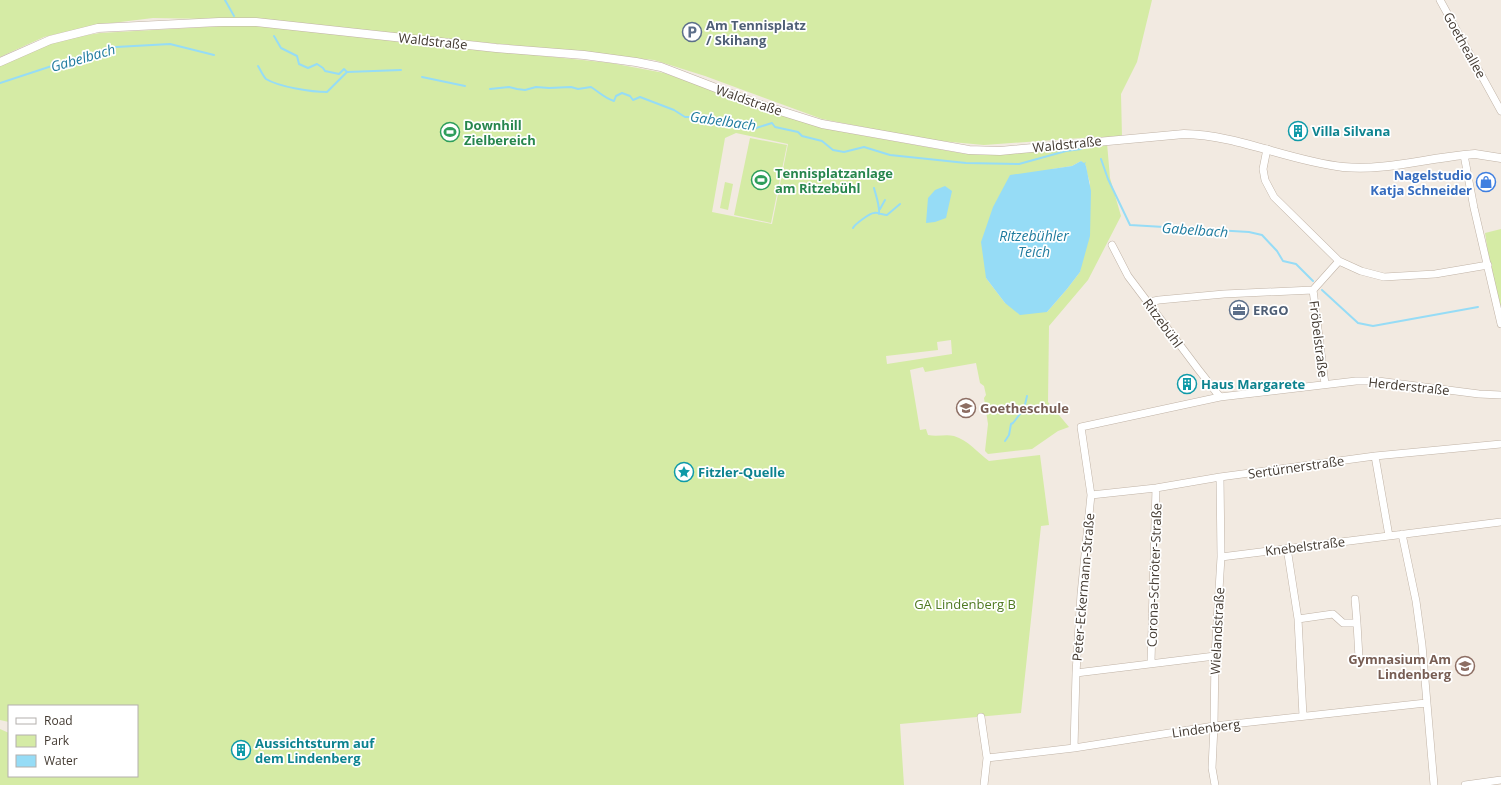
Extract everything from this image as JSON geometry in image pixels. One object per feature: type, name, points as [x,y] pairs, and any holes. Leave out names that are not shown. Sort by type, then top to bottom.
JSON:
[{"type":"street","name":"Goetheallee","points":[[1440,0],[1501,111]]},
{"type":"street","name":"Waldstraße","points":[[0,62],[50,40],[98,28],[219,22],[280,24],[496,48],[584,55],[636,62],[661,68],[755,103],[822,124],[962,149],[1000,151],[1184,134],[1199,134],[1216,136],[1315,162],[1344,167],[1362,168],[1387,166],[1464,154],[1501,158]]},
{"type":"street","points":[[1267,149],[1263,169],[1265,180],[1274,197],[1339,261],[1361,271],[1384,276],[1435,274],[1488,265]]},
{"type":"street","points":[[1464,154],[1474,208],[1501,324]]},
{"type":"street","name":"Ritzebühl","points":[[1112,245],[1128,276],[1220,397]]},
{"type":"street","points":[[1313,290],[1339,261]]},
{"type":"street","name":"Fröbelstraße","points":[[1149,302],[1224,294],[1313,290],[1325,384]]},
{"type":"street","name":"Herderstraße","points":[[1081,427],[1220,397],[1325,384],[1378,381],[1479,394],[1501,395]]},
{"type":"street","name":"Peter-Eckermann-Straße","points":[[1074,748],[1076,673],[1081,594],[1091,495],[1081,427]]},
{"type":"street","name":"Sertürnerstraße","points":[[1091,495],[1156,488],[1220,477],[1375,456],[1501,444]]},
{"type":"street","points":[[1375,456],[1388,536]]},
{"type":"street","name":"Wielandstraße","points":[[1215,785],[1212,768],[1215,656],[1221,557],[1220,477]]},
{"type":"street","name":"Corona-Schröter-Straße","points":[[1151,662],[1156,488]]},
{"type":"street","name":"Knebelstraße","points":[[1221,557],[1501,522]]},
{"type":"street","points":[[1402,534],[1418,613],[1434,785]]},
{"type":"street","points":[[1287,548],[1298,619],[1304,716]]},
{"type":"street","points":[[1355,599],[1359,658]]},
{"type":"street","points":[[1298,619],[1333,614],[1343,623],[1357,623]]},
{"type":"street","name":"Corona-Schröter-Straße","points":[[1076,673],[1151,662],[1215,656]]},
{"type":"street","name":"Lindenberg","points":[[988,758],[1074,748],[1214,726],[1426,703]]},
{"type":"street","points":[[981,717],[988,758],[984,785]]},
{"type":"street","points":[[1465,785],[1501,780]]},
{"type":"green space","points":[[0,0],[1152,0],[1137,62],[1121,94],[1122,137],[1096,137],[984,145],[930,140],[822,119],[705,76],[654,60],[266,20],[153,18],[96,25],[44,37],[0,57]]},
{"type":"green space","name":"GA Lindenberg B","points":[[224,26],[259,26],[611,63],[664,73],[794,119],[838,131],[966,154],[1000,155],[1107,143],[1110,178],[1121,216],[1088,280],[1049,326],[1048,402],[1069,427],[1058,431],[1032,449],[988,454],[985,451],[988,424],[984,398],[986,395],[984,386],[980,383],[976,363],[925,372],[923,367],[910,370],[920,430],[926,429],[928,435],[951,435],[959,438],[989,461],[1040,455],[1049,525],[1041,526],[1021,713],[900,724],[904,785],[0,785],[0,729],[8,733],[8,777],[138,777],[138,705],[8,705],[8,722],[0,720],[0,66],[42,46],[81,36],[100,33]],"holes":[[[736,133],[788,144],[772,224],[712,212],[725,138]],[[1081,161],[1086,166],[1090,183],[1080,272],[1047,312],[1005,303],[986,278],[1052,169],[1072,166]],[[951,340],[952,354],[887,364],[886,356],[938,350],[937,342]]]},
{"type":"green space","name":"Tennisplatzanlage am Ritzebühl","points":[[750,138],[787,145],[771,223],[734,215]]},
{"type":"green space","points":[[725,182],[733,184],[728,210],[720,208]]},
{"type":"green space","points":[[1501,229],[1501,309],[1489,259],[1485,233]]},
{"type":"water","name":"Ritzebühler Teich","points":[[1081,161],[1084,163],[1086,162],[1085,164],[1091,191],[1090,236],[1080,272],[1047,312],[1020,315],[1005,303],[986,278],[981,242],[993,207],[1010,175],[1072,166]]},
{"type":"water","points":[[945,186],[952,191],[946,218],[935,222],[926,223],[928,198],[935,190]]},
{"type":"waterway","points":[[225,0],[234,16]]},
{"type":"waterway","points":[[274,36],[281,48],[297,56],[299,64],[308,68],[317,64],[325,71],[339,74],[344,69],[347,72]]},
{"type":"waterway","name":"Gabelbach","points":[[0,83],[70,60],[116,47],[170,44],[214,55]]},
{"type":"waterway","name":"Gabelbach","points":[[258,66],[266,79],[272,82],[296,88],[327,92],[347,72],[401,70]]},
{"type":"waterway","name":"Gabelbach","points":[[422,77],[465,86]]},
{"type":"waterway","name":"Gabelbach","points":[[490,89],[509,87],[525,90],[536,87],[571,87],[578,89],[591,87],[610,100],[614,101],[616,96],[622,93],[630,96],[633,100],[640,97],[674,110],[685,117],[696,117],[716,122],[756,128],[772,123],[775,127],[798,132],[802,136],[822,141],[833,150],[844,152],[864,147],[890,155],[966,163],[1019,164],[1066,151],[1081,149]]},
{"type":"waterway","name":"Gabelbach","points":[[1101,159],[1108,179],[1130,225],[1249,232],[1262,235],[1277,251],[1283,261],[1296,264],[1313,281]]},
{"type":"waterway","points":[[874,188],[879,214]]},
{"type":"waterway","points":[[880,209],[885,200]]},
{"type":"waterway","points":[[853,228],[859,221],[872,213],[887,215],[900,204]]},
{"type":"waterway","name":"Gabelbach","points":[[1322,290],[1358,323],[1373,326],[1478,307]]},
{"type":"waterway","points":[[1005,441],[1009,435],[1011,424],[1024,409],[1027,396]]},
{"type":"place","name":"Am Tennisplatz / Skihang","points":[[692,32]]},
{"type":"place","name":"Villa Silvana","points":[[1298,131]]},
{"type":"place","name":"Downhill Zielbereich","points":[[450,132]]},
{"type":"place","name":"Tennisplatzanlage am Ritzebühl","points":[[761,180]]},
{"type":"place","name":"Nagelstudio Katja Schneider","points":[[1486,182]]},
{"type":"place","name":"ERGO","points":[[1239,310]]},
{"type":"place","name":"Haus Margarete","points":[[1187,384]]},
{"type":"place","name":"Goetheschule","points":[[966,408]]},
{"type":"place","name":"Fitzler-Quelle","points":[[684,472]]},
{"type":"place","name":"Gymnasium Am Lindenberg","points":[[1465,666]]},
{"type":"place","name":"Aussichtsturm auf dem Lindenberg","points":[[241,750]]}]
